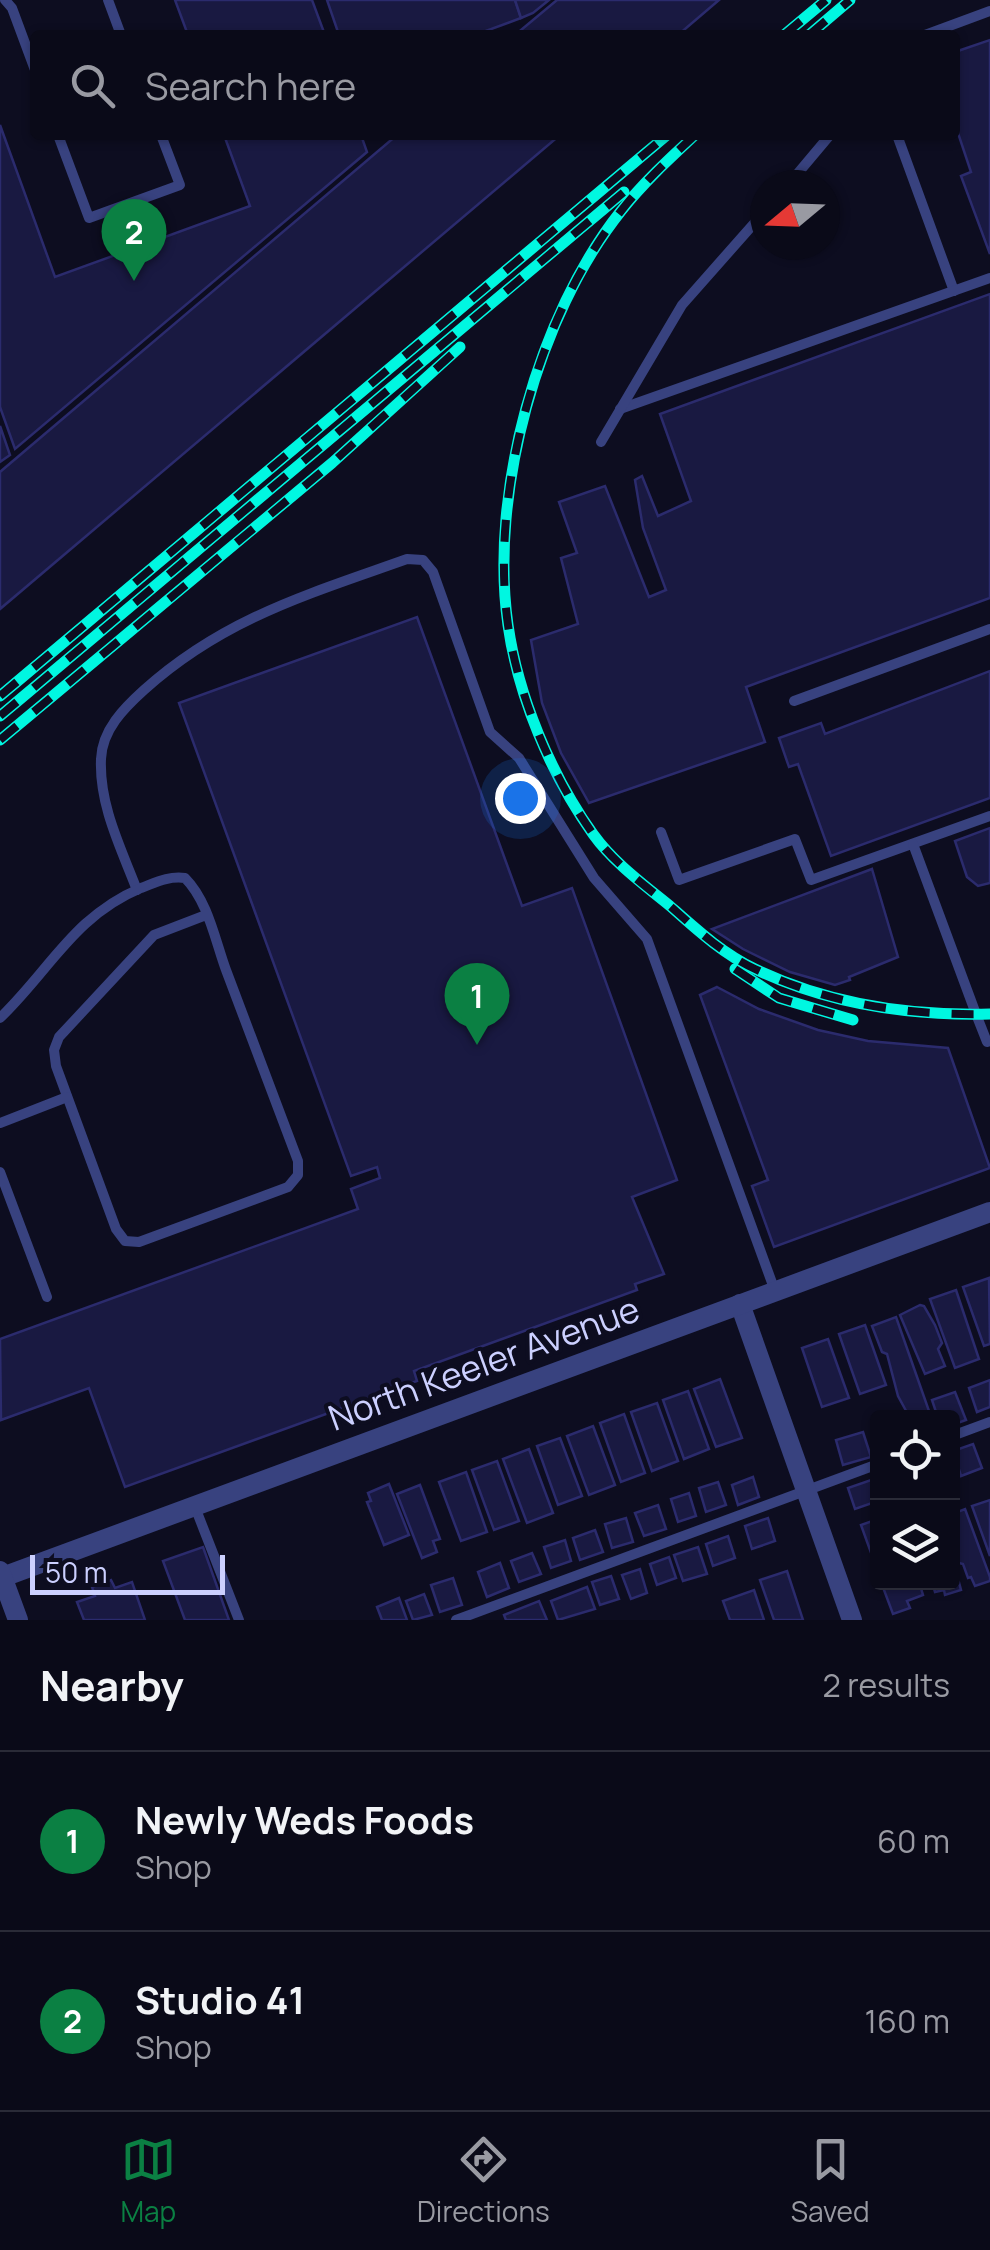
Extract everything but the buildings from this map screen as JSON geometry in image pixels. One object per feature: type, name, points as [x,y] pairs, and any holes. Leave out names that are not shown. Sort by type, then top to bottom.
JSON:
[{"type":"street","name":"North Keeler Avenue","points":[[1,1576],[990,1212]]},
{"type":"street","points":[[740,1304],[852,1620]]},
{"type":"street","points":[[1,1576],[18,1620]]},
{"type":"lane","points":[[5,0],[12,8],[30,57]]},
{"type":"lane","points":[[108,0],[120,30]]},
{"type":"lane","points":[[938,30],[990,12]]},
{"type":"lane","points":[[60,140],[88,218],[180,185],[162,140]]},
{"type":"lane","points":[[801,170],[826,140]]},
{"type":"lane","points":[[898,140],[954,291]]},
{"type":"lane","points":[[601,442],[682,305],[750,228]]},
{"type":"lane","points":[[620,409],[990,278]]},
{"type":"lane","points":[[137,890],[104,802],[101,755],[118,714],[181,657],[264,610],[407,559],[423,560],[433,572],[490,732],[520,758],[594,878],[647,940],[774,1292]]},
{"type":"lane","points":[[794,701],[990,629]]},
{"type":"lane","points":[[661,832],[679,880],[795,839],[811,880],[990,816]]},
{"type":"lane","points":[[913,844],[976,1014],[987,1042],[990,1041]]},
{"type":"lane","points":[[0,1018],[90,916],[110,902],[170,876],[185,878],[196,889],[298,1161],[298,1175],[288,1187],[139,1242],[125,1241],[116,1229],[56,1066],[54,1050],[60,1037],[154,935],[206,916]]},
{"type":"lane","points":[[0,1123],[67,1097]]},
{"type":"lane","points":[[0,1172],[46,1298]]},
{"type":"lane","points":[[960,1433],[990,1422]]},
{"type":"lane","points":[[456,1620],[870,1467]]},
{"type":"lane","points":[[195,1506],[239,1620]]},
{"type":"railway","points":[[790,30],[826,0]]},
{"type":"railway","points":[[815,30],[850,0]]},
{"type":"railway","points":[[0,696],[661,140]]},
{"type":"railway","points":[[690,140],[629,201],[592,253],[566,301],[526,408],[506,519],[504,574],[508,625],[528,707],[563,786],[601,844],[629,872],[732,956],[783,981],[840,999],[899,1010],[990,1014]]},
{"type":"railway","points":[[0,716],[624,192]]},
{"type":"railway","points":[[0,740],[332,463],[460,347]]},
{"type":"railway","points":[[735,969],[779,998],[853,1020]]},
{"type":"place","name":"Studio 41","points":[[134,281]]},
{"type":"place","name":"Newly Weds Foods","points":[[477,1045]]}]
